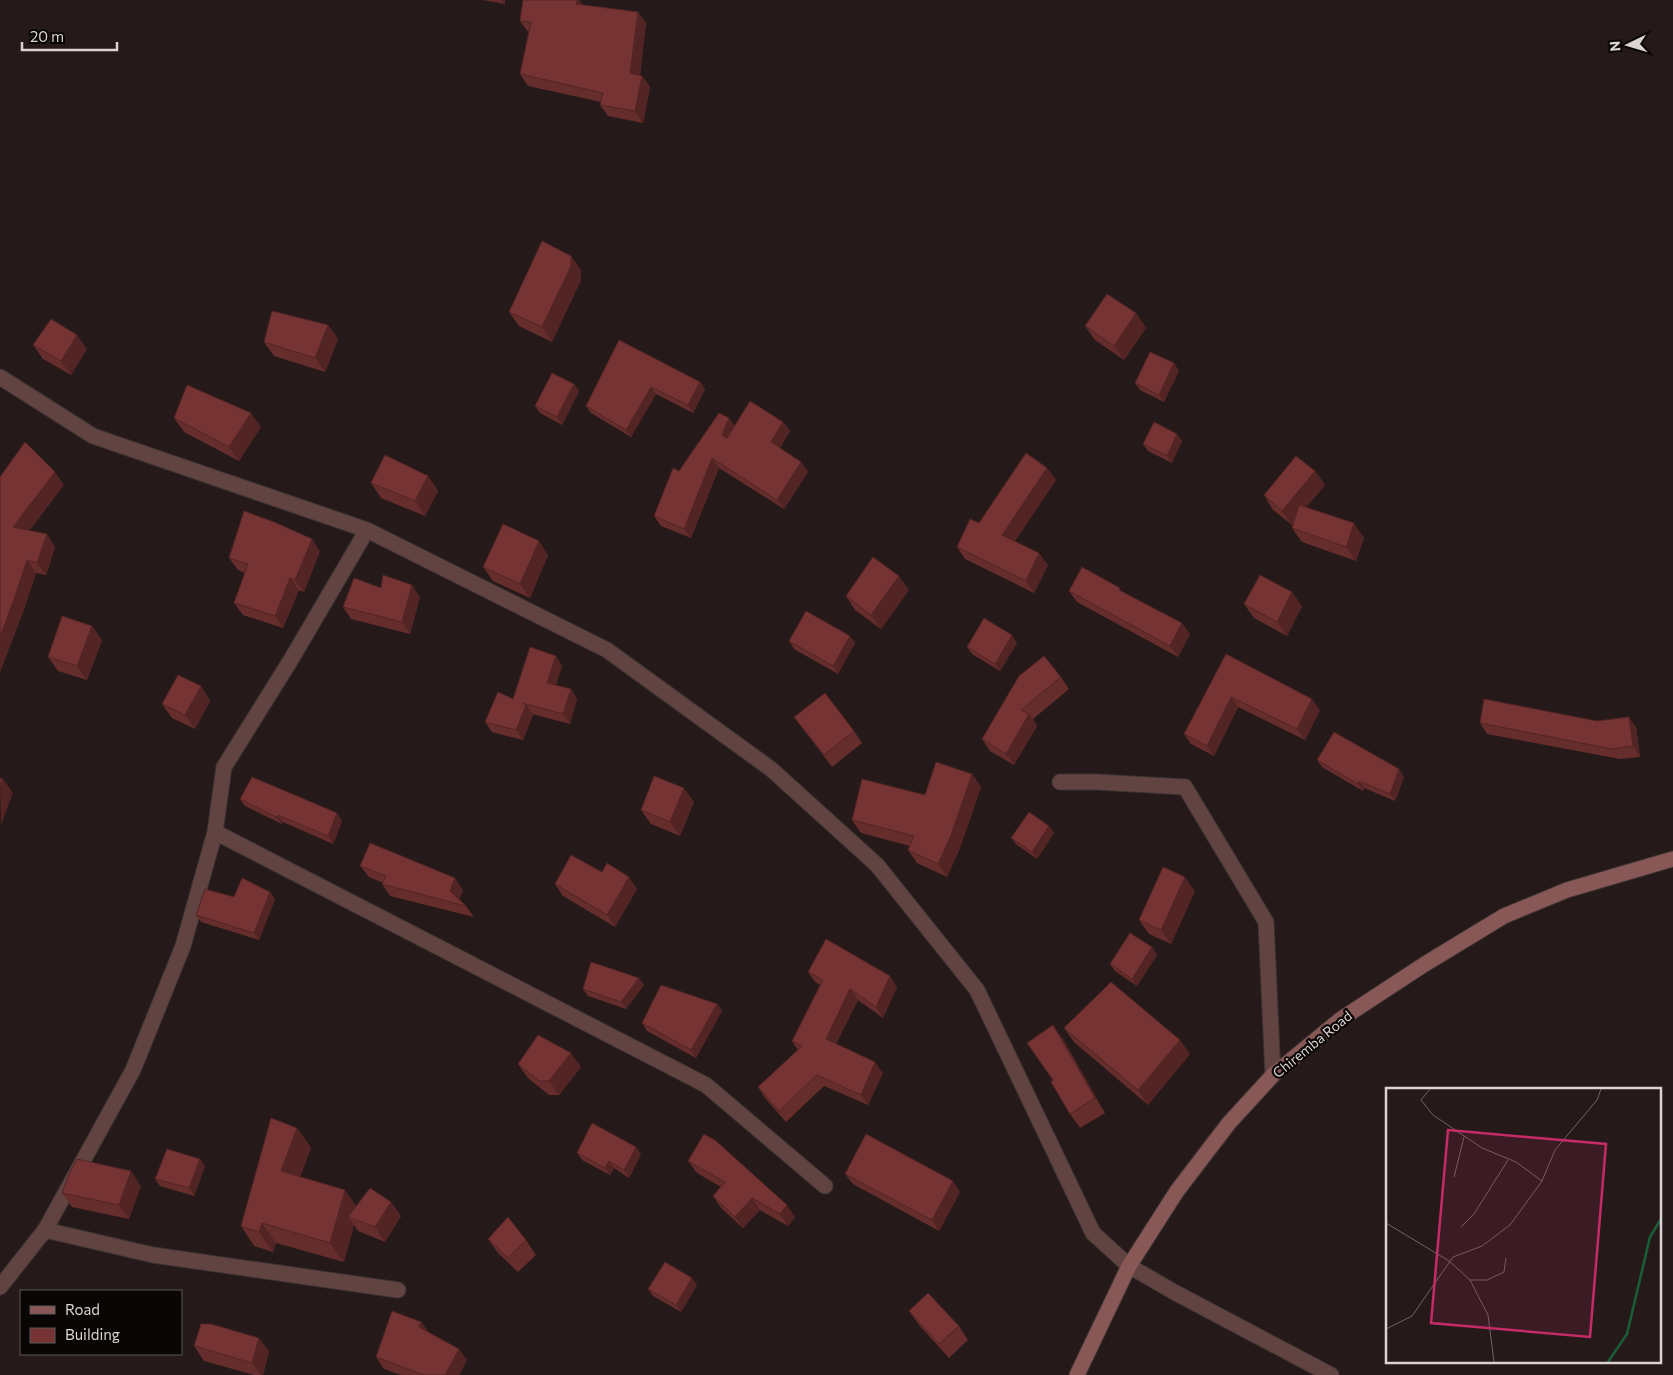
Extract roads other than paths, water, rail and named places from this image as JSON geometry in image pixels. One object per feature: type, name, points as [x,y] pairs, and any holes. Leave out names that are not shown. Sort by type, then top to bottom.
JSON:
[{"type":"main road","name":"Chiremba Road","points":[[1077,1375],[1130,1266],[1177,1191],[1229,1123],[1273,1075],[1341,1019],[1425,964],[1504,916],[1567,890],[1673,859]]},
{"type":"street","points":[[0,377],[93,436],[367,530],[607,650],[770,769],[877,865],[977,990],[1093,1233],[1130,1266],[1174,1292],[1331,1375]]},
{"type":"street","points":[[0,1287],[45,1230],[133,1070],[183,946],[215,832],[224,767],[292,658],[367,530]]},
{"type":"street","points":[[1060,782],[1185,787],[1266,922],[1273,1075]]},
{"type":"street","points":[[215,832],[706,1085],[825,1186]]},
{"type":"street","points":[[45,1230],[153,1255],[398,1290]]}]
